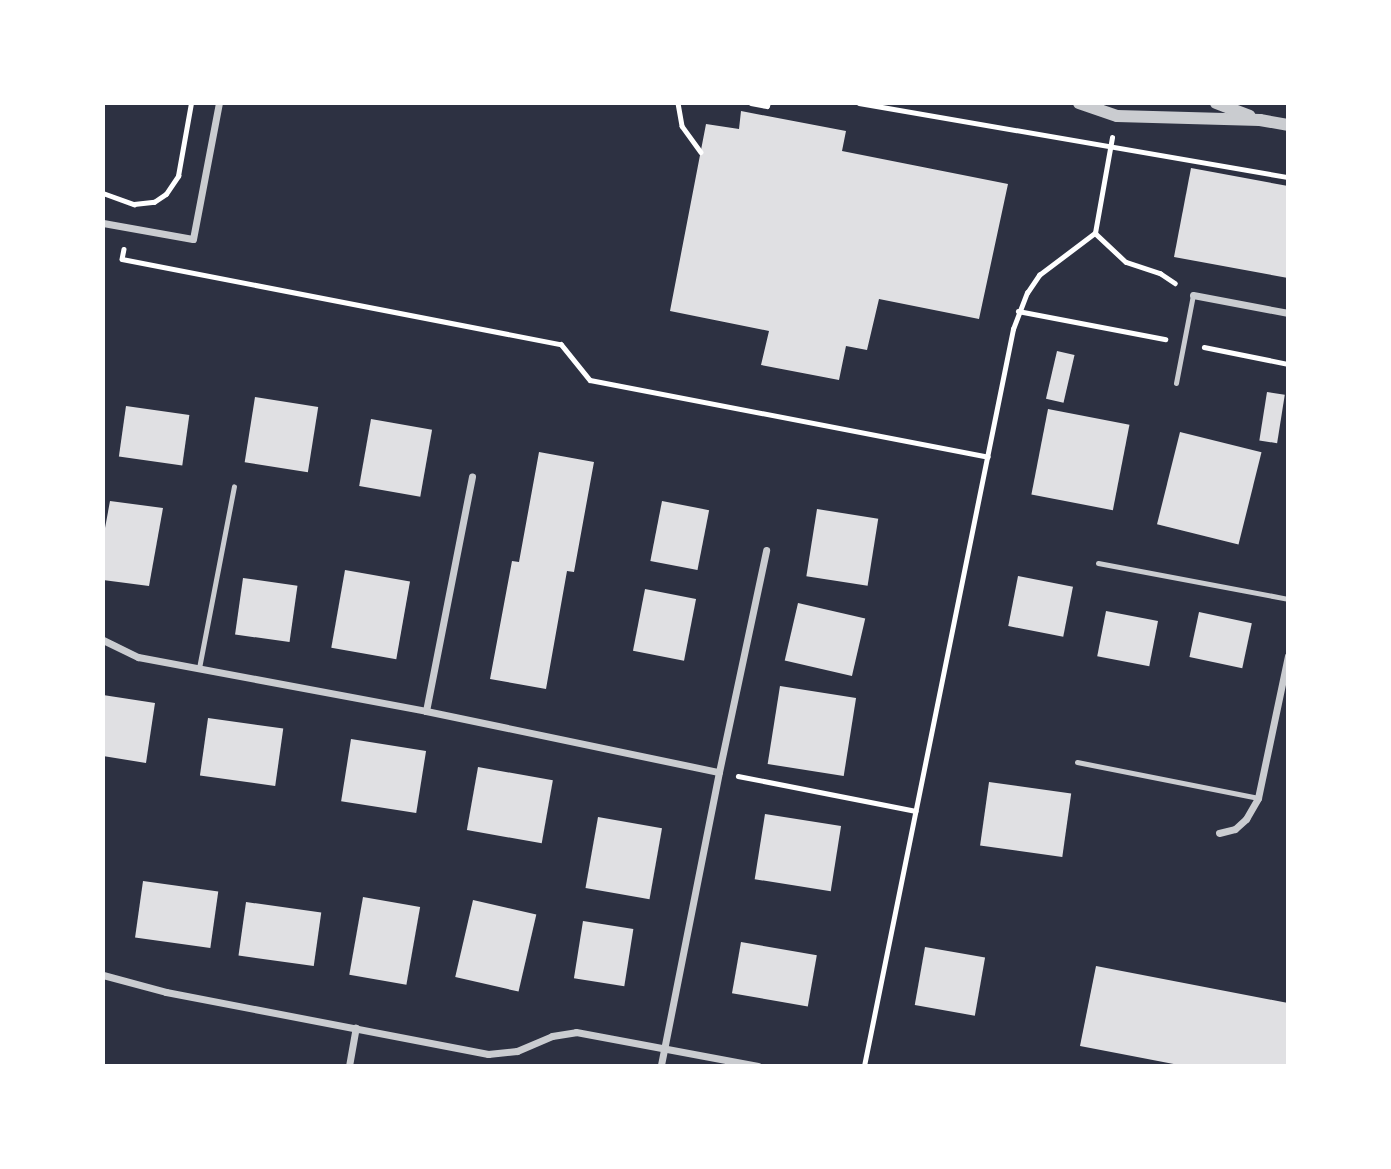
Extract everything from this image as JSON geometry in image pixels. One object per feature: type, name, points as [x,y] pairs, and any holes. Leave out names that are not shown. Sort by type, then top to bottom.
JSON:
[{"type":"street","points":[[103,223],[193,239],[219,103]]},
{"type":"street","points":[[1079,103],[1117,116],[1260,120],[1288,125]]},
{"type":"street","points":[[1216,103],[1260,120]]},
{"type":"street","points":[[1193,295],[1288,313]]},
{"type":"street","points":[[426,711],[472,476]]},
{"type":"street","points":[[661,1066],[766,550]]},
{"type":"street","points":[[103,640],[138,657],[426,711],[719,772]]},
{"type":"street","points":[[1219,833],[1235,829],[1246,819],[1258,798],[1288,656]]},
{"type":"street","points":[[103,975],[166,992],[488,1054],[517,1051],[552,1036],[576,1032],[758,1066]]},
{"type":"street","points":[[349,1066],[356,1028]]},
{"type":"lane","points":[[1176,383],[1193,295]]},
{"type":"lane","points":[[199,668],[234,486]]},
{"type":"lane","points":[[1098,563],[1288,599]]},
{"type":"lane","points":[[1077,762],[1258,798]]},
{"type":"path","points":[[103,193],[134,204],[154,202],[166,194],[178,176],[191,103]]},
{"type":"path","points":[[678,103],[682,126],[701,152]]},
{"type":"path","points":[[751,103],[768,103]]},
{"type":"path","points":[[859,103],[1288,177]]},
{"type":"path","points":[[864,1066],[1018,311],[1039,275],[1095,233],[1117,116]]},
{"type":"path","points":[[134,204],[122,259],[561,344],[590,380],[988,457]]},
{"type":"path","points":[[1095,233],[1126,262],[1160,273],[1193,295]]},
{"type":"path","points":[[1018,311],[1288,364]]},
{"type":"path","points":[[719,772],[916,811]]},
{"type":"building","points":[[741,111],[846,131],[842,151],[1008,184],[979,319],[879,299],[867,350],[846,346],[839,380],[761,365],[769,331],[670,311],[706,124],[739,129]]},
{"type":"building","points":[[1191,168],[1288,186],[1288,278],[1174,257]]},
{"type":"building","points":[[1057,351],[1075,355],[1064,403],[1046,399]]},
{"type":"building","points":[[1267,392],[1285,395],[1277,443],[1259,440]]},
{"type":"building","points":[[255,397],[318,407],[308,472],[245,462]]},
{"type":"building","points":[[126,406],[189,415],[182,465],[119,457]]},
{"type":"building","points":[[1048,409],[1129,425],[1113,510],[1031,494]]},
{"type":"building","points":[[371,419],[432,430],[420,497],[359,486]]},
{"type":"building","points":[[1180,432],[1262,452],[1239,544],[1157,524]]},
{"type":"building","points":[[539,452],[594,462],[574,572],[567,571],[546,689],[490,679],[512,561],[519,562]]},
{"type":"building","points":[[110,501],[163,508],[149,586],[103,580],[103,539]]},
{"type":"building","points":[[662,501],[709,510],[697,570],[650,561]]},
{"type":"building","points":[[817,509],[878,519],[868,586],[806,576]]},
{"type":"building","points":[[345,570],[410,581],[396,659],[331,648]]},
{"type":"building","points":[[1018,576],[1073,587],[1063,637],[1008,626]]},
{"type":"building","points":[[243,578],[297,586],[290,642],[235,634]]},
{"type":"building","points":[[645,589],[696,599],[684,661],[633,651]]},
{"type":"building","points":[[798,603],[865,619],[852,676],[785,660]]},
{"type":"building","points":[[1106,611],[1158,621],[1149,666],[1097,656]]},
{"type":"building","points":[[1199,612],[1252,623],[1242,668],[1189,657]]},
{"type":"building","points":[[780,686],[856,698],[844,776],[768,764]]},
{"type":"building","points":[[103,695],[155,703],[146,763],[103,756]]},
{"type":"building","points":[[208,718],[283,729],[275,786],[200,775]]},
{"type":"building","points":[[351,739],[426,751],[416,813],[341,801]]},
{"type":"building","points":[[478,767],[553,780],[542,843],[467,830]]},
{"type":"building","points":[[989,782],[1071,794],[1062,857],[980,845]]},
{"type":"building","points":[[765,814],[841,826],[831,891],[755,879]]},
{"type":"building","points":[[598,817],[662,828],[650,899],[585,888]]},
{"type":"building","points":[[143,881],[218,892],[210,948],[135,937]]},
{"type":"building","points":[[363,897],[420,907],[406,985],[349,975]]},
{"type":"building","points":[[473,900],[536,915],[519,992],[455,977]]},
{"type":"building","points":[[246,902],[321,913],[314,966],[238,955]]},
{"type":"building","points":[[583,921],[633,929],[624,986],[574,978]]},
{"type":"building","points":[[741,942],[817,955],[808,1007],[732,993]]},
{"type":"building","points":[[925,947],[985,958],[975,1016],[915,1005]]},
{"type":"building","points":[[1096,966],[1288,1003],[1288,1066],[1184,1066],[1080,1046]]}]
